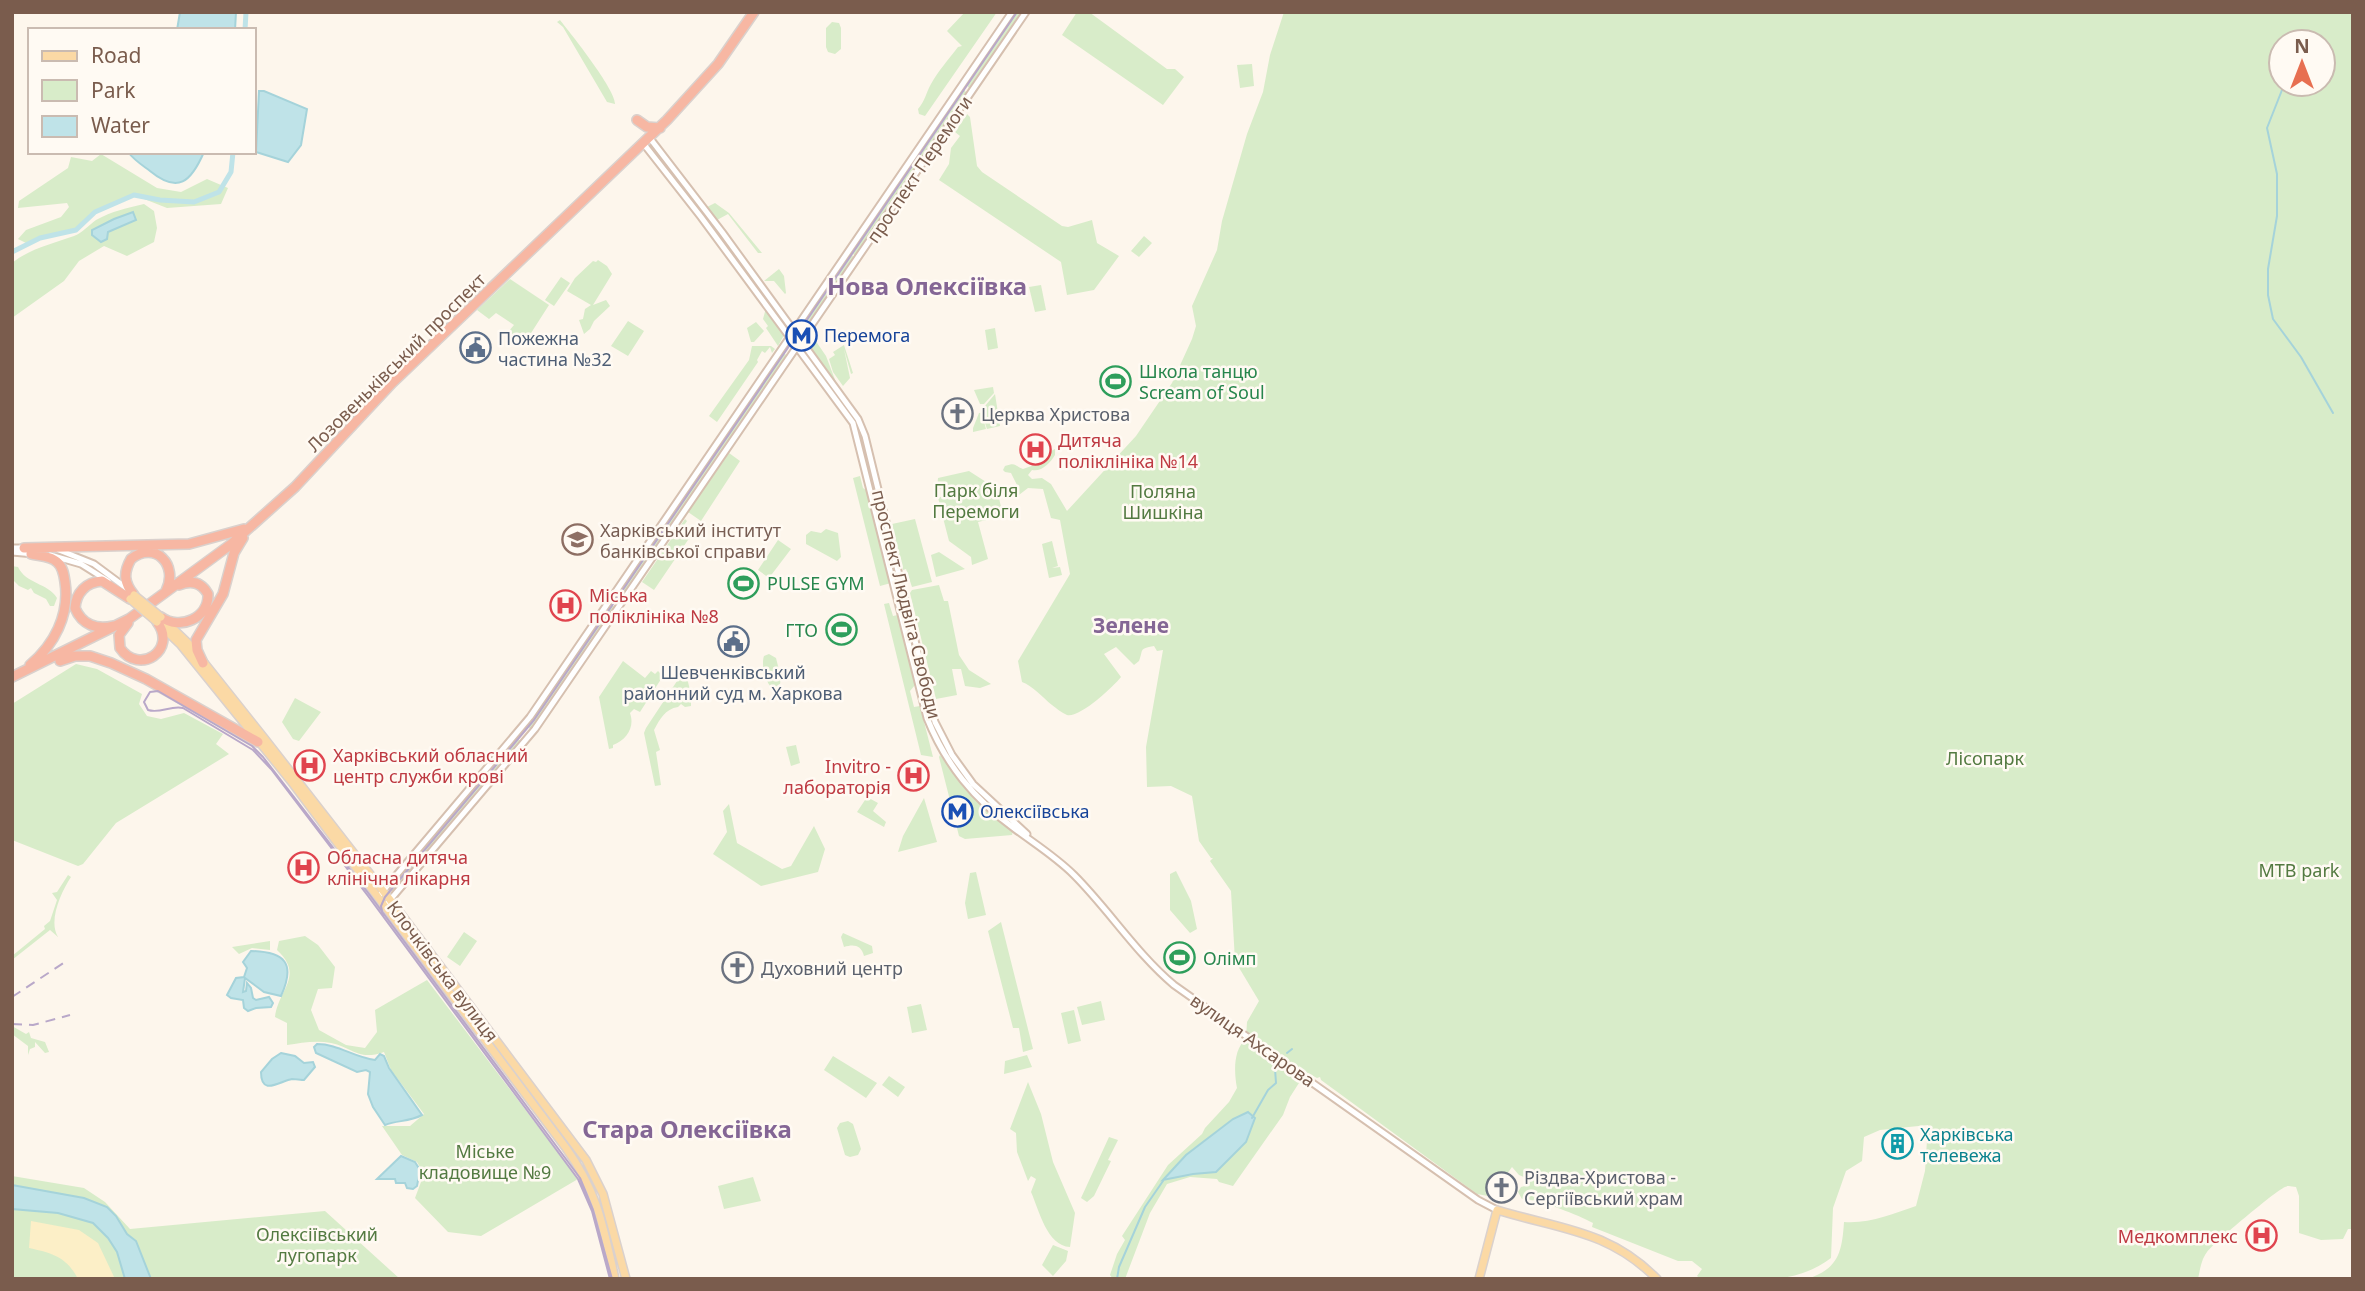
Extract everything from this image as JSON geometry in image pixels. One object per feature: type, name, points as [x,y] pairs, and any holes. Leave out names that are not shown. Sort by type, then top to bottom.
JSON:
[{"type":"highway","name":"Лозовеньківський проспект","points":[[14,677],[112,629],[136,614],[253,526],[295,487],[392,383],[660,128],[719,64],[754,12]]},
{"type":"highway","points":[[637,120],[649,128],[660,128]]},
{"type":"highway","points":[[27,551],[189,544],[253,526]]},
{"type":"highway","points":[[203,663],[197,650],[197,637],[221,596],[235,550],[253,526]]},
{"type":"highway","points":[[14,677],[37,660],[51,644],[66,603],[65,579],[59,564],[55,560],[27,551]]},
{"type":"highway","points":[[132,597],[126,584],[126,571],[131,559],[144,553],[156,554],[168,565],[170,579],[165,593]]},
{"type":"highway","points":[[132,597],[107,583],[95,581],[81,592],[76,599],[75,608],[82,620],[99,627],[116,625],[136,614]]},
{"type":"highway","points":[[159,620],[173,624],[184,623],[200,613],[208,600],[204,588],[195,583],[180,584],[165,593]]},
{"type":"highway","points":[[136,614],[118,638],[121,650],[133,659],[148,660],[162,646],[164,634],[159,620]]},
{"type":"highway","points":[[14,677],[69,657],[98,657],[146,679],[258,742]]},
{"type":"main road","name":"проспект Перемоги","points":[[380,895],[530,718],[1012,12]]},
{"type":"main road","name":"проспект Перемоги","points":[[387,904],[535,729],[1026,12]]},
{"type":"main road","points":[[962,85],[971,92]]},
{"type":"main road","name":"проспект Людвіга Свободи","points":[[646,140],[802,340],[839,390],[864,432],[930,704],[942,737],[973,784],[1033,842]]},
{"type":"main road","name":"проспект Людвіга Свободи","points":[[646,140],[854,426],[924,705],[936,739],[968,788],[1033,842]]},
{"type":"main road","points":[[778,308],[789,319],[797,319],[817,293],[821,292]]},
{"type":"main road","points":[[767,391],[794,358],[800,356],[807,360]]},
{"type":"main road","points":[[12,550],[59,550],[84,558],[104,570],[132,597]]},
{"type":"main road","name":"Клочківська вулиця","points":[[132,597],[187,642],[264,738],[380,895]]},
{"type":"main road","name":"Клочківська вулиця","points":[[159,620],[291,780],[586,1160],[603,1195],[625,1279]]},
{"type":"main road","name":"вулиця Ахсарова","points":[[1033,842],[1071,872],[1168,979],[1478,1200],[1497,1210]]},
{"type":"main road","name":"Клочківська вулиця","points":[[387,904],[583,1173],[599,1208],[615,1279]]},
{"type":"main road","points":[[1479,1279],[1497,1210],[1597,1237],[1635,1258],[1657,1279]]},
{"type":"green space","points":[[965,12],[997,12],[925,116],[919,114],[918,109],[934,79],[958,47],[962,46],[947,31]]},
{"type":"green space","points":[[1015,12],[1023,12],[969,88],[966,84]]},
{"type":"green space","points":[[1077,12],[1089,12],[1167,69],[1175,69],[1184,77],[1163,105],[1062,35]]},
{"type":"green space","name":"Лісопарк","points":[[1284,12],[2353,12],[2353,1229],[2348,1229],[2343,1239],[2321,1240],[2299,1233],[2299,1196],[2296,1187],[2288,1186],[2232,1228],[2207,1252],[2198,1279],[1807,1279],[1832,1265],[1840,1251],[1844,1222],[1872,1220],[1916,1206],[1925,1171],[1928,1125],[1880,1130],[1864,1137],[1862,1161],[1846,1171],[1833,1208],[1831,1258],[1801,1274],[1785,1277],[1752,1280],[1701,1279],[1697,1276],[1702,1269],[1692,1261],[1678,1261],[1592,1227],[1593,1223],[1568,1212],[1522,1199],[1518,1192],[1525,1186],[1526,1178],[1512,1167],[1504,1178],[1498,1173],[1492,1193],[1488,1196],[1477,1194],[1320,1077],[1306,1072],[1290,1097],[1283,1115],[1233,1186],[1217,1179],[1190,1177],[1167,1184],[1150,1213],[1125,1279],[1113,1279],[1110,1275],[1125,1240],[1122,1236],[1168,1165],[1202,1134],[1229,1102],[1237,1088],[1237,1055],[1246,1039],[1247,1022],[1259,1001],[1235,961],[1231,891],[1210,861],[1213,858],[1199,841],[1192,796],[1171,786],[1147,787],[1146,747],[1163,650],[1157,651],[1154,646],[1144,649],[1139,661],[1134,665],[1116,647],[1104,654],[1121,677],[1096,701],[1073,715],[1061,712],[1022,682],[1018,661],[1070,574],[1060,520],[1051,518],[1043,489],[1028,488],[1015,498],[1017,485],[1011,473],[1003,470],[1005,466],[1012,464],[1023,469],[1037,464],[1055,449],[1055,455],[1048,464],[1039,470],[1032,470],[1028,475],[1032,479],[1042,478],[1051,484],[1067,511],[1136,436],[1172,383],[1192,339],[1196,326],[1192,306],[1217,250],[1222,221],[1247,134],[1263,92],[1270,55]]},
{"type":"green space","points":[[560,20],[601,75],[615,104],[607,102],[563,27],[557,22]]},
{"type":"green space","points":[[832,22],[839,23],[841,28],[841,49],[835,54],[828,52],[826,47],[826,28]]},
{"type":"green space","points":[[1252,64],[1254,86],[1240,88],[1237,65]]},
{"type":"green space","points":[[964,89],[967,94],[923,158],[919,155],[930,136]]},
{"type":"green space","points":[[967,114],[970,117],[977,166],[982,172],[1062,226],[1068,227],[1092,220],[1097,243],[1119,256],[1094,290],[1067,295],[1061,262],[939,180],[949,164],[951,148],[960,136],[955,132]]},
{"type":"green space","points":[[101,154],[157,188],[181,192],[207,179],[228,188],[221,204],[167,208],[134,195],[95,212],[76,230],[26,243],[18,239],[26,230],[61,217],[69,207],[67,203],[18,208],[19,201],[68,168],[71,157],[92,161]]},
{"type":"green space","points":[[916,156],[920,159],[910,178],[855,258],[852,251]]},
{"type":"green space","points":[[715,203],[729,213],[762,253],[758,253],[728,214],[717,220],[707,207]]},
{"type":"green space","points":[[144,204],[154,211],[157,228],[154,242],[127,256],[104,246],[79,261],[64,281],[12,318],[12,263],[34,250],[77,235],[102,217]]},
{"type":"green space","points":[[1144,236],[1152,243],[1139,257],[1131,251]]},
{"type":"green space","points":[[851,252],[854,259],[810,324],[806,321]]},
{"type":"green space","points":[[598,260],[607,266],[612,274],[593,305],[606,300],[610,306],[584,334],[579,320],[583,319],[585,309],[591,305],[567,291],[575,278],[593,261]]},
{"type":"green space","points":[[779,269],[784,276],[785,294],[774,281],[764,281]]},
{"type":"green space","points":[[561,277],[570,283],[554,306],[545,300]]},
{"type":"green space","points":[[510,279],[549,305],[524,344],[508,332],[514,325],[496,313],[489,319],[477,310]]},
{"type":"green space","points":[[1041,285],[1046,310],[1035,312],[1029,287]]},
{"type":"green space","points":[[766,308],[784,335],[778,346],[763,319]]},
{"type":"green space","points":[[628,321],[644,331],[628,356],[611,346]]},
{"type":"green space","points":[[756,322],[764,331],[751,342],[747,328]]},
{"type":"green space","points":[[995,328],[998,348],[988,350],[985,330]]},
{"type":"green space","points":[[811,334],[826,356],[837,385],[808,344]]},
{"type":"green space","points":[[844,345],[853,373],[851,374],[844,349],[850,378],[843,386],[833,372],[829,359],[835,355],[833,352]]},
{"type":"green space","points":[[752,346],[771,346],[775,349],[772,353],[770,347],[765,353],[762,351],[758,362],[717,422],[709,416],[749,360]]},
{"type":"green space","points":[[783,352],[786,355],[775,375],[618,605],[614,602]]},
{"type":"green space","points":[[993,387],[994,393],[984,404],[980,404],[974,390]]},
{"type":"green space","points":[[995,394],[1000,426],[987,429],[982,414],[986,429],[973,432],[979,413],[985,412],[985,406]]},
{"type":"green space","points":[[729,453],[740,461],[701,521],[688,512]]},
{"type":"green space","name":"Парк біля Перемоги","points":[[969,471],[997,489],[1003,516],[978,522],[988,559],[972,565],[971,557],[949,541],[941,510],[945,508],[941,508],[938,498],[945,495],[944,488],[937,489],[938,478]]},
{"type":"green space","points":[[860,476],[891,583],[880,586],[853,478]]},
{"type":"green space","points":[[685,519],[687,521],[680,531],[690,537],[654,590],[642,582]]},
{"type":"green space","points":[[915,519],[932,582],[912,587],[906,569],[903,570],[892,524]]},
{"type":"green space","points":[[826,529],[838,533],[841,557],[837,561],[806,544],[806,535],[811,531],[821,533]]},
{"type":"green space","points":[[778,540],[791,549],[769,578],[758,570]]},
{"type":"green space","points":[[1052,541],[1058,566],[1052,568],[1060,567],[1062,575],[1049,578],[1042,544]]},
{"type":"green space","points":[[939,552],[965,569],[936,577],[931,555]]},
{"type":"green space","points":[[12,566],[18,567],[26,577],[53,593],[57,598],[54,606],[50,606],[46,599],[34,593],[31,588],[28,590],[19,586],[12,579]]},
{"type":"green space","points":[[939,585],[944,601],[948,601],[959,655],[969,670],[991,684],[980,688],[965,686],[961,669],[952,669],[957,695],[936,699],[910,593],[912,590]]},
{"type":"green space","points":[[889,603],[893,616],[898,615],[915,685],[910,691],[914,707],[920,706],[933,757],[921,755],[884,604]]},
{"type":"green space","points":[[610,604],[615,607],[610,618],[538,722],[532,729],[529,728],[528,725]]},
{"type":"green space","points":[[769,654],[776,658],[781,678],[780,684],[775,687],[770,686],[764,671],[764,656]]},
{"type":"green space","points":[[623,661],[645,678],[651,671],[655,674],[658,671],[663,676],[640,712],[634,709],[630,713],[631,728],[626,736],[609,749],[599,697]]},
{"type":"green space","points":[[76,664],[97,669],[142,694],[139,704],[147,716],[161,719],[184,713],[223,734],[216,744],[229,754],[116,823],[83,864],[78,866],[12,840],[12,704]]},
{"type":"green space","points":[[681,675],[687,678],[691,706],[685,707],[681,704],[666,712],[654,730],[660,750],[656,752],[661,785],[655,786],[644,733]]},
{"type":"green space","points":[[295,698],[321,712],[299,741],[293,739],[282,722]]},
{"type":"green space","points":[[517,739],[522,741],[513,751],[515,752],[489,781],[485,777]]},
{"type":"green space","points":[[796,745],[800,763],[791,766],[786,747]]},
{"type":"green space","points":[[940,755],[969,793],[1013,831],[1012,835],[965,839],[959,836]]},
{"type":"green space","points":[[480,781],[486,785],[394,891],[390,891],[389,888]]},
{"type":"green space","points":[[867,797],[878,803],[873,811],[886,822],[884,827],[857,812]]},
{"type":"green space","points":[[924,798],[937,842],[898,852],[903,836]]},
{"type":"green space","points":[[729,804],[737,843],[782,869],[791,866],[814,826],[825,849],[818,872],[761,886],[713,854],[727,832],[723,811]]},
{"type":"green space","points":[[1176,871],[1191,901],[1197,929],[1190,933],[1170,910],[1170,874]]},
{"type":"green space","points":[[976,872],[986,915],[968,919],[965,903],[970,873]]},
{"type":"green space","points":[[68,875],[71,877],[63,890],[55,915],[58,937],[50,930],[12,960],[12,956],[45,929],[57,900],[52,893],[57,892]]},
{"type":"green space","points":[[1001,922],[1033,1049],[1023,1052],[1019,1028],[1013,1028],[988,931]]},
{"type":"green space","points":[[464,932],[477,941],[460,966],[447,957]]},
{"type":"green space","points":[[843,933],[872,946],[873,953],[864,956],[857,946],[844,947],[841,937]]},
{"type":"green space","name":"Міське кладовище №9","points":[[305,936],[318,945],[335,967],[332,988],[318,989],[311,1010],[319,1030],[346,1045],[365,1048],[377,1032],[375,1010],[427,980],[578,1179],[481,1236],[448,1232],[415,1198],[424,1174],[417,1162],[402,1155],[382,1126],[410,1126],[424,1114],[391,1070],[384,1052],[362,1054],[325,1042],[287,1045],[287,1023],[275,1017],[288,983],[289,968],[277,950],[279,941]]},
{"type":"green space","points":[[270,941],[270,950],[252,948],[239,954],[232,947]]},
{"type":"green space","points":[[1101,1001],[1105,1020],[1082,1025],[1077,1007]]},
{"type":"green space","points":[[921,1004],[927,1030],[912,1033],[907,1007]]},
{"type":"green space","points":[[1074,1010],[1081,1041],[1068,1044],[1061,1013]]},
{"type":"green space","points":[[12,1026],[26,1034],[29,1032],[31,1038],[45,1042],[49,1052],[45,1053],[35,1042],[35,1047],[30,1049],[28,1055],[28,1046],[12,1034]]},
{"type":"green space","points":[[1027,1055],[1032,1067],[1004,1074],[1005,1061]]},
{"type":"green space","points":[[833,1056],[877,1083],[866,1098],[824,1070]]},
{"type":"green space","points":[[889,1076],[905,1087],[898,1097],[882,1085]]},
{"type":"green space","points":[[1028,1082],[1041,1114],[1053,1162],[1075,1213],[1070,1247],[1055,1241],[1045,1226],[1031,1192],[1036,1179],[1031,1176],[1028,1181],[1017,1152],[1016,1133],[1010,1129]]},
{"type":"green space","points":[[848,1121],[853,1124],[861,1149],[858,1155],[850,1157],[845,1155],[837,1128],[840,1123]]},
{"type":"green space","points":[[1109,1137],[1118,1140],[1108,1160],[1111,1161],[1094,1196],[1087,1202],[1081,1198]]},
{"type":"green space","name":"Олексіївський лугопарк","points":[[12,1176],[84,1188],[105,1202],[130,1229],[325,1211],[400,1279],[12,1279]]},
{"type":"green space","points":[[753,1177],[761,1201],[724,1209],[718,1186]]},
{"type":"green space","points":[[1053,1245],[1068,1251],[1066,1261],[1053,1276],[1042,1265]]},
{"type":"sand","points":[[31,1221],[79,1230],[98,1243],[115,1279],[78,1279],[58,1257],[29,1248]]},
{"type":"water","points":[[180,12],[236,12],[235,28],[177,28]]},
{"type":"water","points":[[259,91],[307,109],[301,145],[288,162],[256,152]]},
{"type":"water","points":[[130,154],[203,154],[189,177],[176,183],[160,178]]},
{"type":"water","points":[[133,212],[136,220],[108,232],[107,239],[101,242],[92,235],[92,230]]},
{"type":"water","points":[[251,951],[279,957],[287,968],[287,975],[281,996],[264,992],[245,978],[243,992],[246,991],[247,983],[253,998],[256,1000],[269,997],[273,1003],[271,1007],[248,1011],[244,1008],[243,1000],[227,995],[236,978],[244,977],[247,968],[243,962]]},
{"type":"water","points":[[317,1044],[375,1060],[380,1054],[384,1056],[389,1068],[422,1115],[385,1125],[368,1094],[370,1072],[357,1072],[316,1053],[314,1047]]},
{"type":"water","points":[[281,1053],[295,1056],[304,1063],[313,1062],[315,1067],[304,1080],[292,1079],[268,1086],[262,1080],[261,1072]]},
{"type":"water","points":[[1248,1112],[1255,1118],[1246,1142],[1216,1172],[1163,1180],[1186,1155],[1233,1119]]},
{"type":"water","points":[[401,1156],[415,1162],[420,1170],[417,1186],[413,1189],[407,1188],[405,1183],[396,1183],[395,1179],[377,1179]]},
{"type":"water","points":[[12,1185],[84,1198],[107,1207],[127,1234],[136,1241],[151,1279],[125,1279],[117,1252],[93,1223],[58,1213],[12,1209]]},
{"type":"waterway","points":[[245,28],[246,12]]},
{"type":"waterway","points":[[2279,98],[2267,128],[2277,174],[2277,216],[2268,269],[2268,295],[2273,319],[2301,357],[2333,413]]},
{"type":"waterway","points":[[12,252],[40,238],[76,230],[95,212],[134,195],[194,202],[219,192],[231,172],[233,154]]},
{"type":"waterway","points":[[1287,1053],[1292,1049]]},
{"type":"waterway","points":[[1252,1118],[1268,1090],[1276,1083],[1277,1062]]},
{"type":"waterway","points":[[1117,1279],[1119,1267],[1145,1207],[1163,1181]]},
{"type":"tram line","points":[[383,916],[381,906],[385,897],[534,720],[1017,12]]},
{"type":"tram line","points":[[610,1279],[592,1211],[578,1179],[271,769],[253,750],[183,708],[148,710],[144,702],[150,692],[158,691],[252,746],[263,757],[369,894],[580,1178],[593,1210],[612,1279]]},
{"type":"railway","points":[[12,997],[65,962]]},
{"type":"railway","points":[[12,1024],[33,1025],[70,1015]]},
{"type":"place","name":"Перемога","points":[[801,335]]},
{"type":"place","name":"Пожежна частина №32","points":[[475,348]]},
{"type":"place","name":"Школа танцю Scream of Soul","points":[[1116,381]]},
{"type":"place","name":"Церква Христова","points":[[958,414]]},
{"type":"place","name":"Дитяча поліклініка №14","points":[[1035,450]]},
{"type":"place","name":"Харківський інститут банківської справи","points":[[577,540]]},
{"type":"place","name":"PULSE GYM","points":[[744,583]]},
{"type":"place","name":"Міська поліклініка №8","points":[[566,605]]},
{"type":"place","name":"ГТО","points":[[841,630]]},
{"type":"place","name":"Шевченківський районний суд м. Харкова","points":[[733,641]]},
{"type":"place","name":"Харківський обласний центр служби крові","points":[[310,765]]},
{"type":"place","name":"Invitro - лабораторія","points":[[914,776]]},
{"type":"place","name":"Олексіївська","points":[[957,811]]},
{"type":"place","name":"Обласна дитяча клінічна лікарня","points":[[304,867]]},
{"type":"place","name":"Олімп","points":[[1180,958]]},
{"type":"place","name":"Духовний центр","points":[[738,968]]},
{"type":"place","name":"Харківська телевежа","points":[[1897,1144]]},
{"type":"place","name":"Різдва-Христова - Сергіївський храм","points":[[1501,1187]]},
{"type":"place","name":"Медкомплекс","points":[[2261,1236]]},
{"type":"district","name":"Нова Олексіївка","points":[[927,285]]},
{"type":"district","name":"Зелене","points":[[1131,625]]},
{"type":"district","name":"Стара Олексіївка","points":[[687,1128]]},
{"type":"park label","name":"Поляна Шишкіна","points":[[1163,501]]},
{"type":"park label","name":"MTB park","points":[[2299,870]]}]
